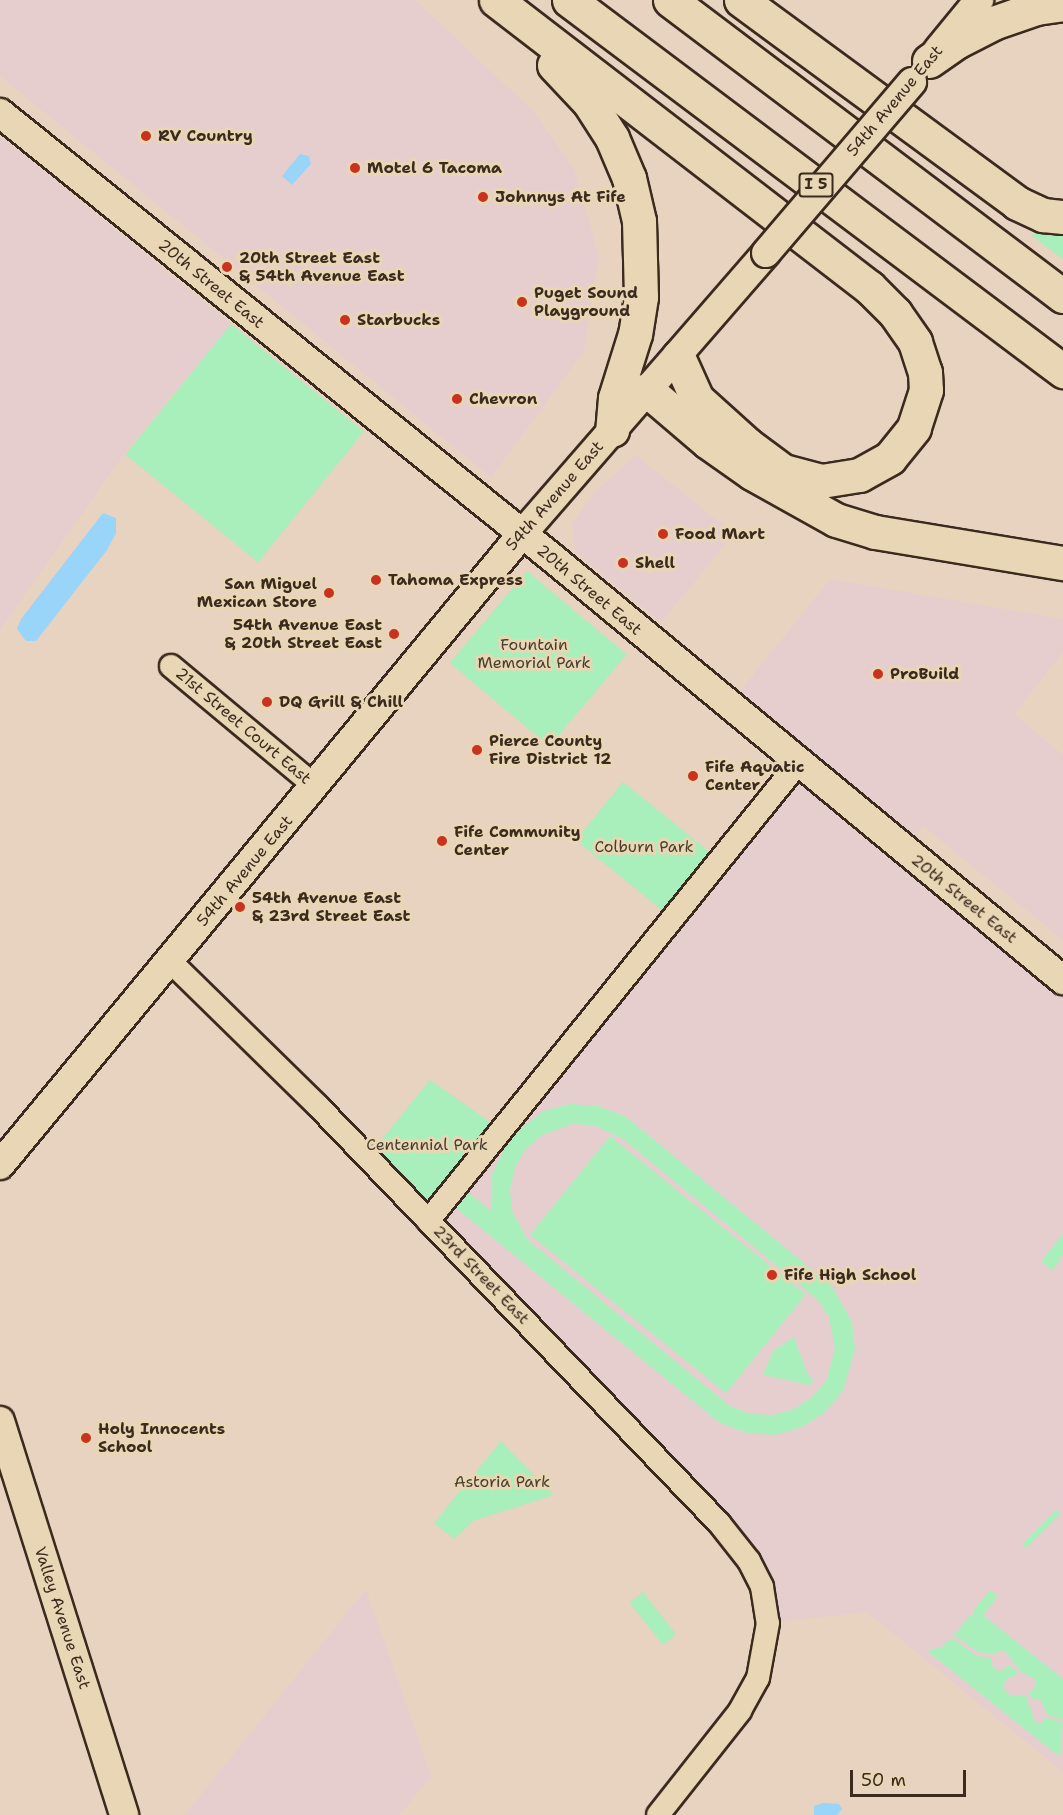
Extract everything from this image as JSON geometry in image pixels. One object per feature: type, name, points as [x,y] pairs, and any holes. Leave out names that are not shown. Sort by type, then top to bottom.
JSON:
[{"type":"highway","points":[[489,0],[589,102],[612,138],[629,178],[642,248],[641,297],[635,334],[615,398],[612,430]]},
{"type":"highway","points":[[496,0],[869,287],[895,313],[915,342],[925,372],[926,390],[914,428],[890,458],[859,475],[821,481],[783,471],[748,445],[697,399],[678,357]]},
{"type":"highway","name":"I 5","points":[[569,0],[1063,371]]},
{"type":"highway","points":[[670,0],[1063,296]]},
{"type":"highway","points":[[741,0],[983,181],[1017,203],[1043,215],[1063,217]]},
{"type":"highway","points":[[921,72],[958,40],[993,23],[1036,8],[1063,4]]},
{"type":"highway","points":[[647,390],[708,442],[752,473],[836,520],[875,532],[1063,564]]},
{"type":"main road","name":"54th Avenue East","points":[[0,1165],[522,534],[678,357],[921,72],[979,0]]},
{"type":"main road","name":"20th Street East","points":[[0,113],[522,534],[1063,980]]},
{"type":"main road","name":"Valley Avenue East","points":[[0,1422],[124,1815]]},
{"type":"street","name":"21st Street Court East","points":[[171,666],[315,786]]},
{"type":"street","points":[[428,1221],[799,762]]},
{"type":"street","name":"23rd Street East","points":[[170,961],[295,1082],[719,1523],[749,1562],[766,1608],[767,1641],[750,1694],[658,1815]]},
{"type":"shaded area","points":[[0,0],[415,0],[534,112],[574,169],[599,257],[584,351],[491,477],[0,76]]},
{"type":"shaded area","points":[[0,136],[231,324],[124,454],[0,630]]},
{"type":"shaded area","points":[[636,455],[734,534],[661,622],[575,551],[572,523],[595,492]]},
{"type":"shaded area","name":"Fife High School","points":[[830,579],[1063,619],[1063,652],[1014,714],[1063,755],[1063,940],[923,826],[905,850],[1063,980],[1063,1772],[867,1612],[768,1623],[756,1574],[428,1221],[799,763],[729,705]]},
{"type":"shaded area","points":[[366,1589],[431,1776],[399,1815],[185,1815]]},
{"type":"green space","points":[[1039,226],[1063,228],[1063,259],[1032,236]]},
{"type":"green space","points":[[231,324],[364,432],[258,562],[125,455]]},
{"type":"green space","name":"Fountain Memorial Park","points":[[527,571],[627,655],[549,746],[450,663]]},
{"type":"green space","name":"Colburn Park","points":[[623,782],[711,853],[664,911],[576,840]]},
{"type":"green space","name":"Centennial Park","points":[[430,1080],[493,1124],[426,1209],[374,1149]]},
{"type":"green space","points":[[570,1104],[598,1106],[625,1116],[832,1286],[852,1322],[855,1350],[843,1391],[825,1412],[802,1427],[775,1435],[747,1433],[720,1423],[456,1208],[469,1193],[491,1211],[492,1174],[510,1137],[543,1111]],"holes":[[[572,1124],[594,1125],[623,1139],[817,1299],[829,1317],[835,1349],[826,1381],[812,1397],[794,1409],[773,1415],[751,1414],[730,1406],[528,1240],[512,1211],[510,1190],[515,1168],[525,1150],[542,1135]]]},
{"type":"green space","points":[[610,1136],[806,1295],[726,1393],[530,1235]]},
{"type":"green space","points":[[1063,1234],[1063,1255],[1052,1271],[1041,1261]]},
{"type":"green space","points":[[794,1337],[808,1375],[814,1380],[810,1385],[763,1375],[773,1351]]},
{"type":"green space","name":"Astoria Park","points":[[501,1441],[554,1495],[473,1521],[454,1539],[434,1523]]},
{"type":"green space","points":[[1056,1510],[1060,1514],[1026,1548],[1022,1544]]},
{"type":"green space","points":[[990,1590],[998,1596],[983,1615],[1063,1679],[1063,1720],[1047,1714],[1040,1699],[1033,1700],[1029,1693],[1035,1686],[1035,1679],[1021,1672],[1004,1650],[992,1654],[978,1652],[954,1635],[970,1615],[974,1617],[973,1611]]},
{"type":"green space","points":[[643,1592],[676,1635],[663,1645],[630,1602]]},
{"type":"green space","points":[[952,1638],[977,1656],[991,1658],[991,1665],[999,1672],[1010,1665],[1013,1668],[1018,1674],[1006,1679],[1003,1688],[1010,1695],[1026,1695],[1035,1722],[1041,1723],[1046,1717],[1063,1723],[1060,1757],[927,1651],[941,1647]]},
{"type":"water","points":[[300,154],[309,156],[311,164],[292,185],[282,176]]},
{"type":"water","points":[[103,513],[116,518],[116,533],[107,550],[36,641],[26,641],[17,629],[21,619]]},
{"type":"water","points":[[823,1803],[839,1804],[842,1809],[837,1815],[814,1815],[814,1806]]},
{"type":"place","name":"RV Country","points":[[146,136]]},
{"type":"place","name":"Motel 6 Tacoma","points":[[355,168]]},
{"type":"place","name":"Johnnys At Fife","points":[[483,197]]},
{"type":"place","name":"20th Street East & 54th Avenue East","points":[[227,267]]},
{"type":"place","name":"Puget Sound Playground","points":[[522,302]]},
{"type":"place","name":"Starbucks","points":[[345,320]]},
{"type":"place","name":"Chevron","points":[[457,399]]},
{"type":"place","name":"Food Mart","points":[[663,534]]},
{"type":"place","name":"Shell","points":[[623,563]]},
{"type":"place","name":"Tahoma Express","points":[[376,580]]},
{"type":"place","name":"San Miguel Mexican Store","points":[[329,593]]},
{"type":"place","name":"54th Avenue East & 20th Street East","points":[[394,634]]},
{"type":"place","name":"ProBuild","points":[[878,674]]},
{"type":"place","name":"DQ Grill & Chill","points":[[267,702]]},
{"type":"place","name":"Pierce County Fire District 12","points":[[477,750]]},
{"type":"place","name":"Fife Aquatic Center","points":[[693,776]]},
{"type":"place","name":"Fife Community Center","points":[[442,841]]},
{"type":"place","name":"54th Avenue East & 23rd Street East","points":[[240,907]]},
{"type":"place","name":"Fife High School","points":[[772,1275]]},
{"type":"place","name":"Holy Innocents School","points":[[86,1438]]}]
